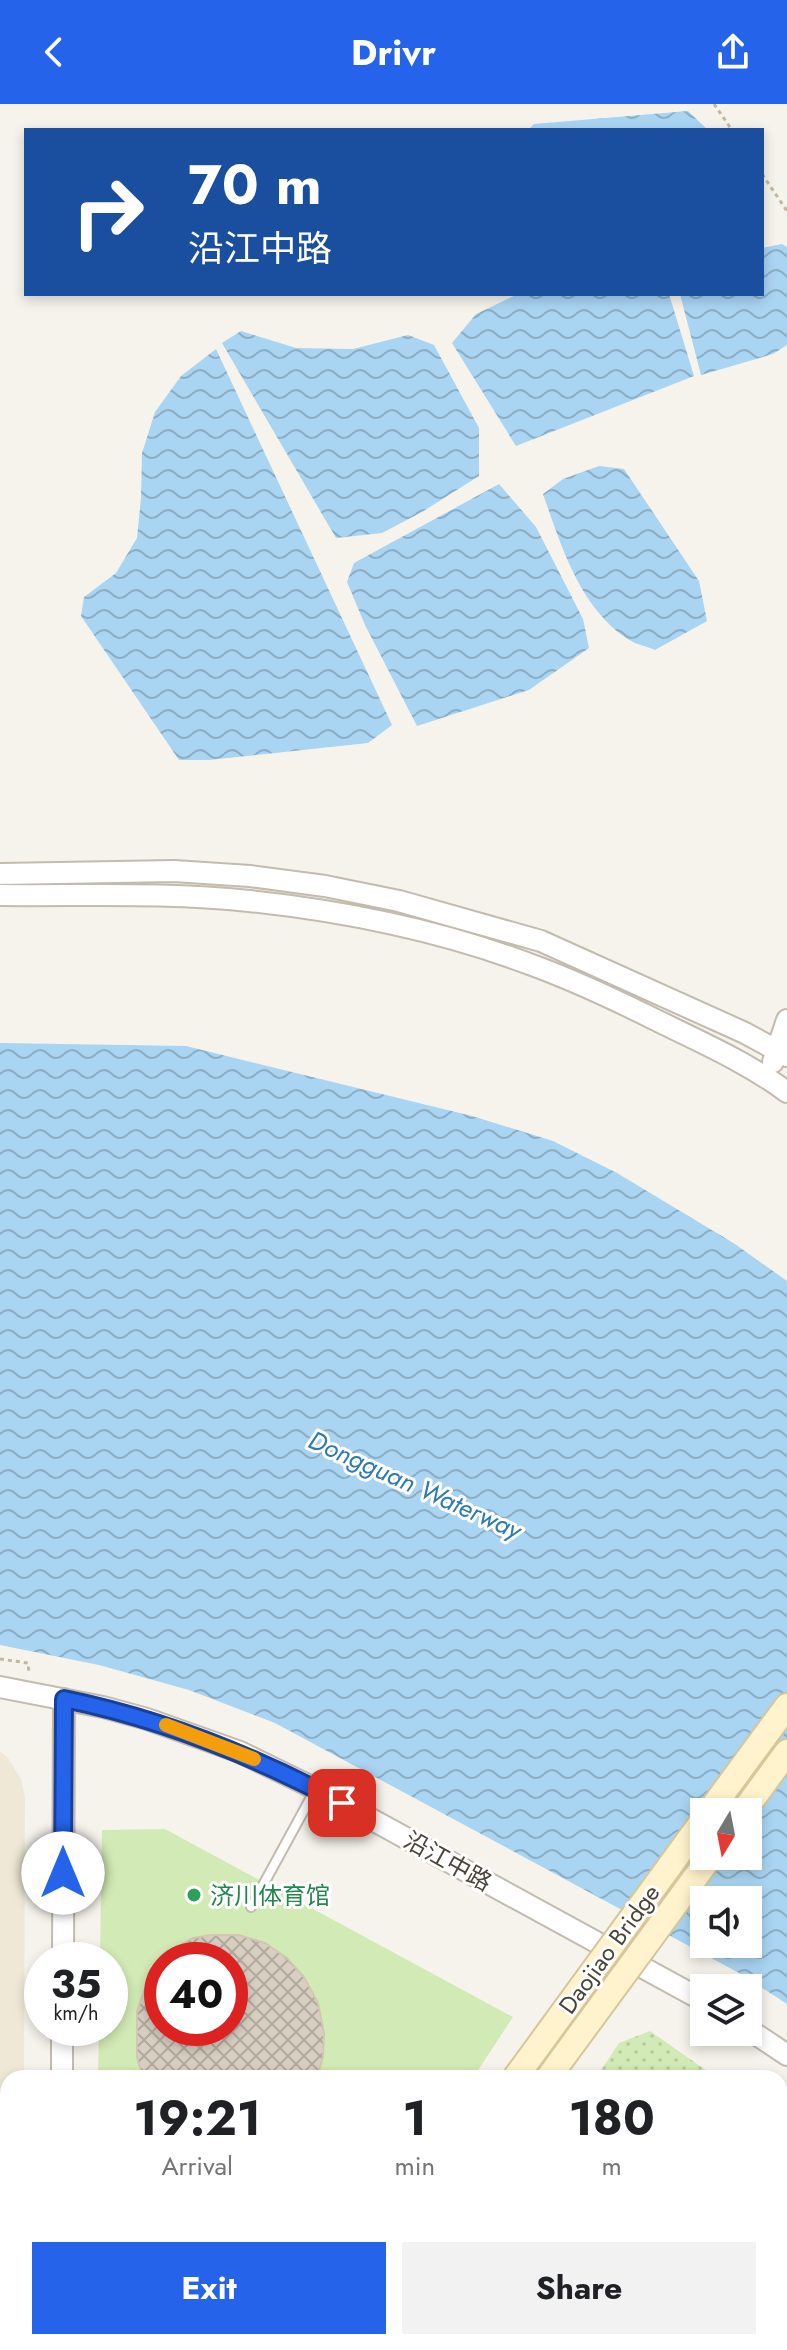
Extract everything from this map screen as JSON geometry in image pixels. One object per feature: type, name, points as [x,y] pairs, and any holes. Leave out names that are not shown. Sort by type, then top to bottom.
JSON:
[{"type":"main road","points":[[719,1798],[787,1706]]},
{"type":"main road","points":[[753,1798],[787,1752]]},
{"type":"main road","name":"Daojiao Bridge","points":[[521,2070],[690,1838]]},
{"type":"main road","name":"Daojiao Bridge","points":[[554,2070],[701,1870]]},
{"type":"street","points":[[0,874],[190,872],[325,886],[399,901],[541,941],[782,1053]]},
{"type":"street","points":[[0,895],[174,896],[248,901],[321,910],[394,925],[532,964],[609,997],[768,1078],[787,1092]]},
{"type":"street","points":[[768,1078],[782,1053],[787,1020]]},
{"type":"street","name":"沿江中路","points":[[0,1687],[147,1719],[267,1764],[690,1993]]},
{"type":"street","points":[[63,1942],[64,1699]]},
{"type":"street","points":[[762,2038],[787,2055]]},
{"type":"street","points":[[62,2046],[62,2070]]},
{"type":"lane","points":[[251,1907],[316,1789]]},
{"type":"path","points":[[714,104],[731,128]]},
{"type":"path","points":[[764,177],[787,211]]},
{"type":"path","points":[[0,1659],[28,1663],[30,1692]]},
{"type":"shaded area","points":[[0,1751],[21,1779],[25,1798],[24,2070],[0,2070]]},
{"type":"green space","name":"济川体育馆","points":[[165,1829],[513,2017],[478,2070],[98,2070],[99,2046],[128,2046],[128,1942],[100,1942],[102,1830]]},
{"type":"green space","points":[[650,2031],[706,2070],[601,2070],[619,2043]]},
{"type":"water","points":[[688,111],[706,128],[530,128],[534,124]]},
{"type":"water","points":[[782,244],[787,247],[787,345],[773,354],[701,375],[681,296],[764,296],[764,248]]},
{"type":"water","points":[[514,296],[670,296],[694,376],[516,446],[452,343],[476,314]]},
{"type":"water","points":[[241,331],[296,348],[353,349],[408,335],[434,345],[479,428],[479,476],[382,533],[336,538],[222,343]]},
{"type":"water","points":[[216,349],[392,725],[368,743],[209,760],[179,760],[81,616],[84,597],[116,573],[137,538],[142,453],[155,412],[181,376]]},
{"type":"water","points":[[599,466],[624,469],[699,581],[707,621],[655,650],[626,638],[596,609],[574,573],[543,494],[563,479]]},
{"type":"water","points":[[499,484],[536,527],[583,619],[589,648],[529,690],[417,726],[365,625],[347,582],[354,563]]},
{"type":"water","name":"Dongguan Waterway","points":[[0,1043],[186,1046],[472,1116],[553,1141],[617,1173],[735,1244],[787,1281],[787,2004],[762,1988],[762,1974],[741,1974],[711,1958],[762,1958],[762,1886],[690,1886],[690,1947],[275,1723],[189,1690],[99,1665],[0,1645]]},
{"type":"building","points":[[212,1935],[239,1935],[265,1943],[287,1958],[304,1977],[318,2003],[324,2033],[319,2070],[141,2070],[137,2057],[137,2012],[144,1991],[144,2046],[248,2046],[248,1942],[186,1942]]},
{"type":"slow traffic","points":[[166,1725],[254,1759]]},
{"type":"place","name":"济川体育馆","points":[[194,1895]]},
{"type":"route","points":[[63,1873],[64,1699],[147,1719],[240,1752],[342,1803]]}]
